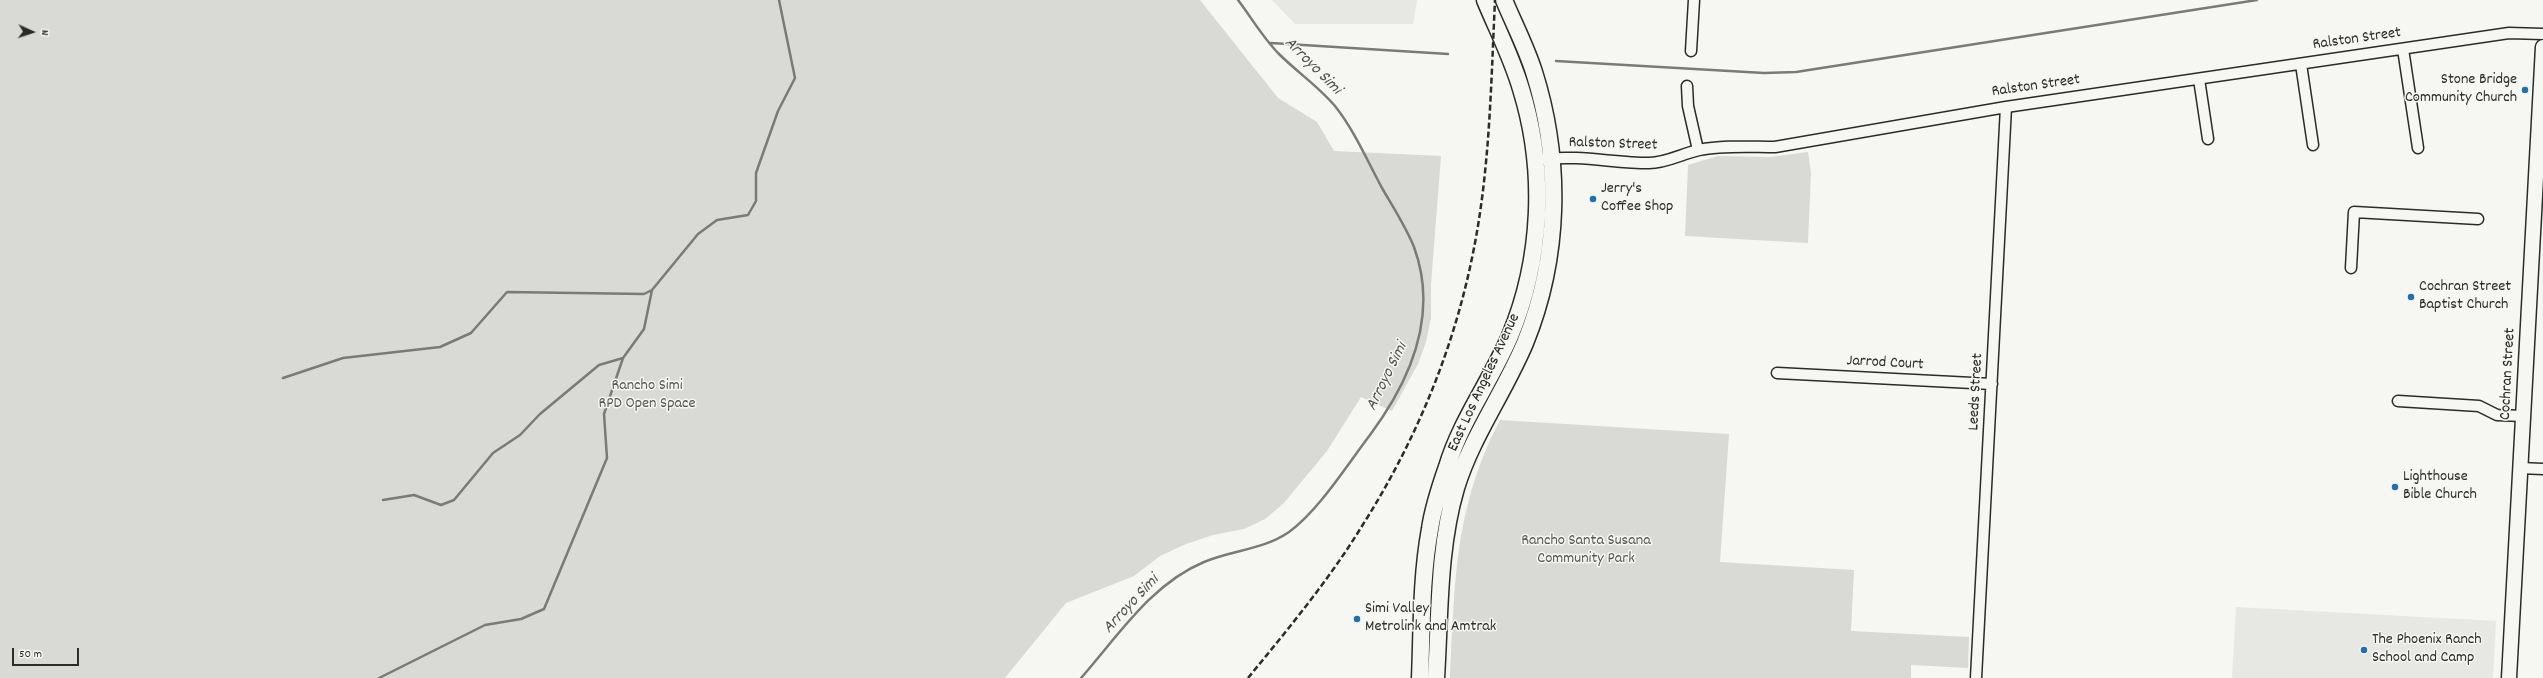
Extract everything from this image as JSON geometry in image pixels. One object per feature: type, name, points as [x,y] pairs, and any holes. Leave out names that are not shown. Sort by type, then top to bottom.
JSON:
[{"type":"main road","name":"East Los Angeles Avenue","points":[[1420,678],[1425,568],[1430,529],[1454,446],[1507,342],[1525,292],[1536,234],[1538,188],[1533,138],[1521,88],[1485,0]]},
{"type":"main road","name":"East Los Angeles Avenue","points":[[1436,678],[1442,567],[1448,519],[1468,453],[1520,355],[1537,309],[1548,264],[1552,235],[1554,189],[1553,158],[1543,103],[1534,71],[1504,0]]},
{"type":"main road","name":"Cochran Street","points":[[2509,678],[2520,468],[2538,211],[2543,48]]},
{"type":"street","points":[[1691,51],[1694,0]]},
{"type":"street","name":"Ralston Street","points":[[1535,160],[1553,158],[1649,163],[1664,162],[1698,150],[1736,147],[1775,147],[2006,107],[2509,33],[2543,34]]},
{"type":"street","points":[[2403,49],[2418,148]]},
{"type":"street","points":[[2302,64],[2313,145]]},
{"type":"street","points":[[2199,79],[2208,139]]},
{"type":"street","points":[[1687,86],[1688,106],[1698,150]]},
{"type":"street","name":"Leeds Street","points":[[1976,678],[2006,107]]},
{"type":"street","points":[[2351,268],[2354,212],[2478,219]]},
{"type":"street","name":"Jarrod Court","points":[[1777,373],[1992,384]]},
{"type":"street","points":[[2398,401],[2479,406],[2497,415],[2524,416]]},
{"type":"street","points":[[2520,468],[2543,469]]},
{"type":"shaded area","points":[[1272,0],[1417,0],[1413,24],[1295,24]]},
{"type":"shaded area","name":"The Phoenix Ranch School and Camp","points":[[2236,607],[2496,621],[2493,678],[2232,678]]},
{"type":"green space","name":"Rancho Simi RPD Open Space","points":[[0,0],[1200,0],[1278,98],[1317,122],[1334,151],[1441,156],[1431,284],[1431,318],[1426,342],[1418,364],[1392,411],[1361,397],[1327,451],[1283,504],[1265,519],[1244,529],[1213,535],[1186,544],[1160,556],[1134,576],[1066,603],[1005,678],[0,678]]},
{"type":"green space","points":[[1808,152],[1811,173],[1808,243],[1685,236],[1688,165],[1718,156],[1771,157]]},
{"type":"green space","name":"Rancho Santa Susana Community Park","points":[[1500,420],[1729,434],[1720,562],[1854,570],[1851,631],[1969,637],[1968,668],[1911,665],[1911,678],[1450,678],[1456,577],[1465,515],[1473,484],[1485,452]]},
{"type":"waterway","points":[[383,500],[414,495],[441,505],[454,500],[493,453],[520,435],[540,414],[599,365],[623,358],[644,329],[652,290],[698,234],[717,220],[748,215],[756,201],[756,173],[778,111],[795,78],[779,0]]},
{"type":"waterway","name":"Arroyo Simi","points":[[1081,678],[1136,612],[1168,584],[1185,572],[1204,562],[1269,543],[1289,532],[1300,523],[1322,500],[1385,414],[1409,369],[1417,346],[1422,322],[1423,297],[1421,272],[1414,247],[1407,232],[1342,115],[1322,92],[1273,48],[1238,0]]},
{"type":"waterway","points":[[1556,61],[1764,73],[1796,72],[2257,0]]},
{"type":"waterway","points":[[1271,43],[1448,54]]},
{"type":"waterway","points":[[283,378],[343,358],[440,347],[471,333],[507,292],[644,294],[652,290]]},
{"type":"waterway","points":[[379,678],[485,625],[521,619],[544,609],[607,458],[604,414],[623,358]]},
{"type":"railway","points":[[1248,678],[1293,623],[1336,566],[1382,494],[1416,427],[1444,357],[1466,285],[1479,217],[1487,155],[1495,0]]},
{"type":"place","name":"Stone Bridge Community Church","points":[[2525,90]]},
{"type":"place","name":"Jerry's Coffee Shop","points":[[1593,199]]},
{"type":"place","name":"Cochran Street Baptist Church","points":[[2411,297]]},
{"type":"place","name":"Lighthouse Bible Church","points":[[2395,487]]},
{"type":"place","name":"Simi Valley Metrolink and Amtrak","points":[[1357,619]]},
{"type":"place","name":"The Phoenix Ranch School and Camp","points":[[2364,650]]}]
